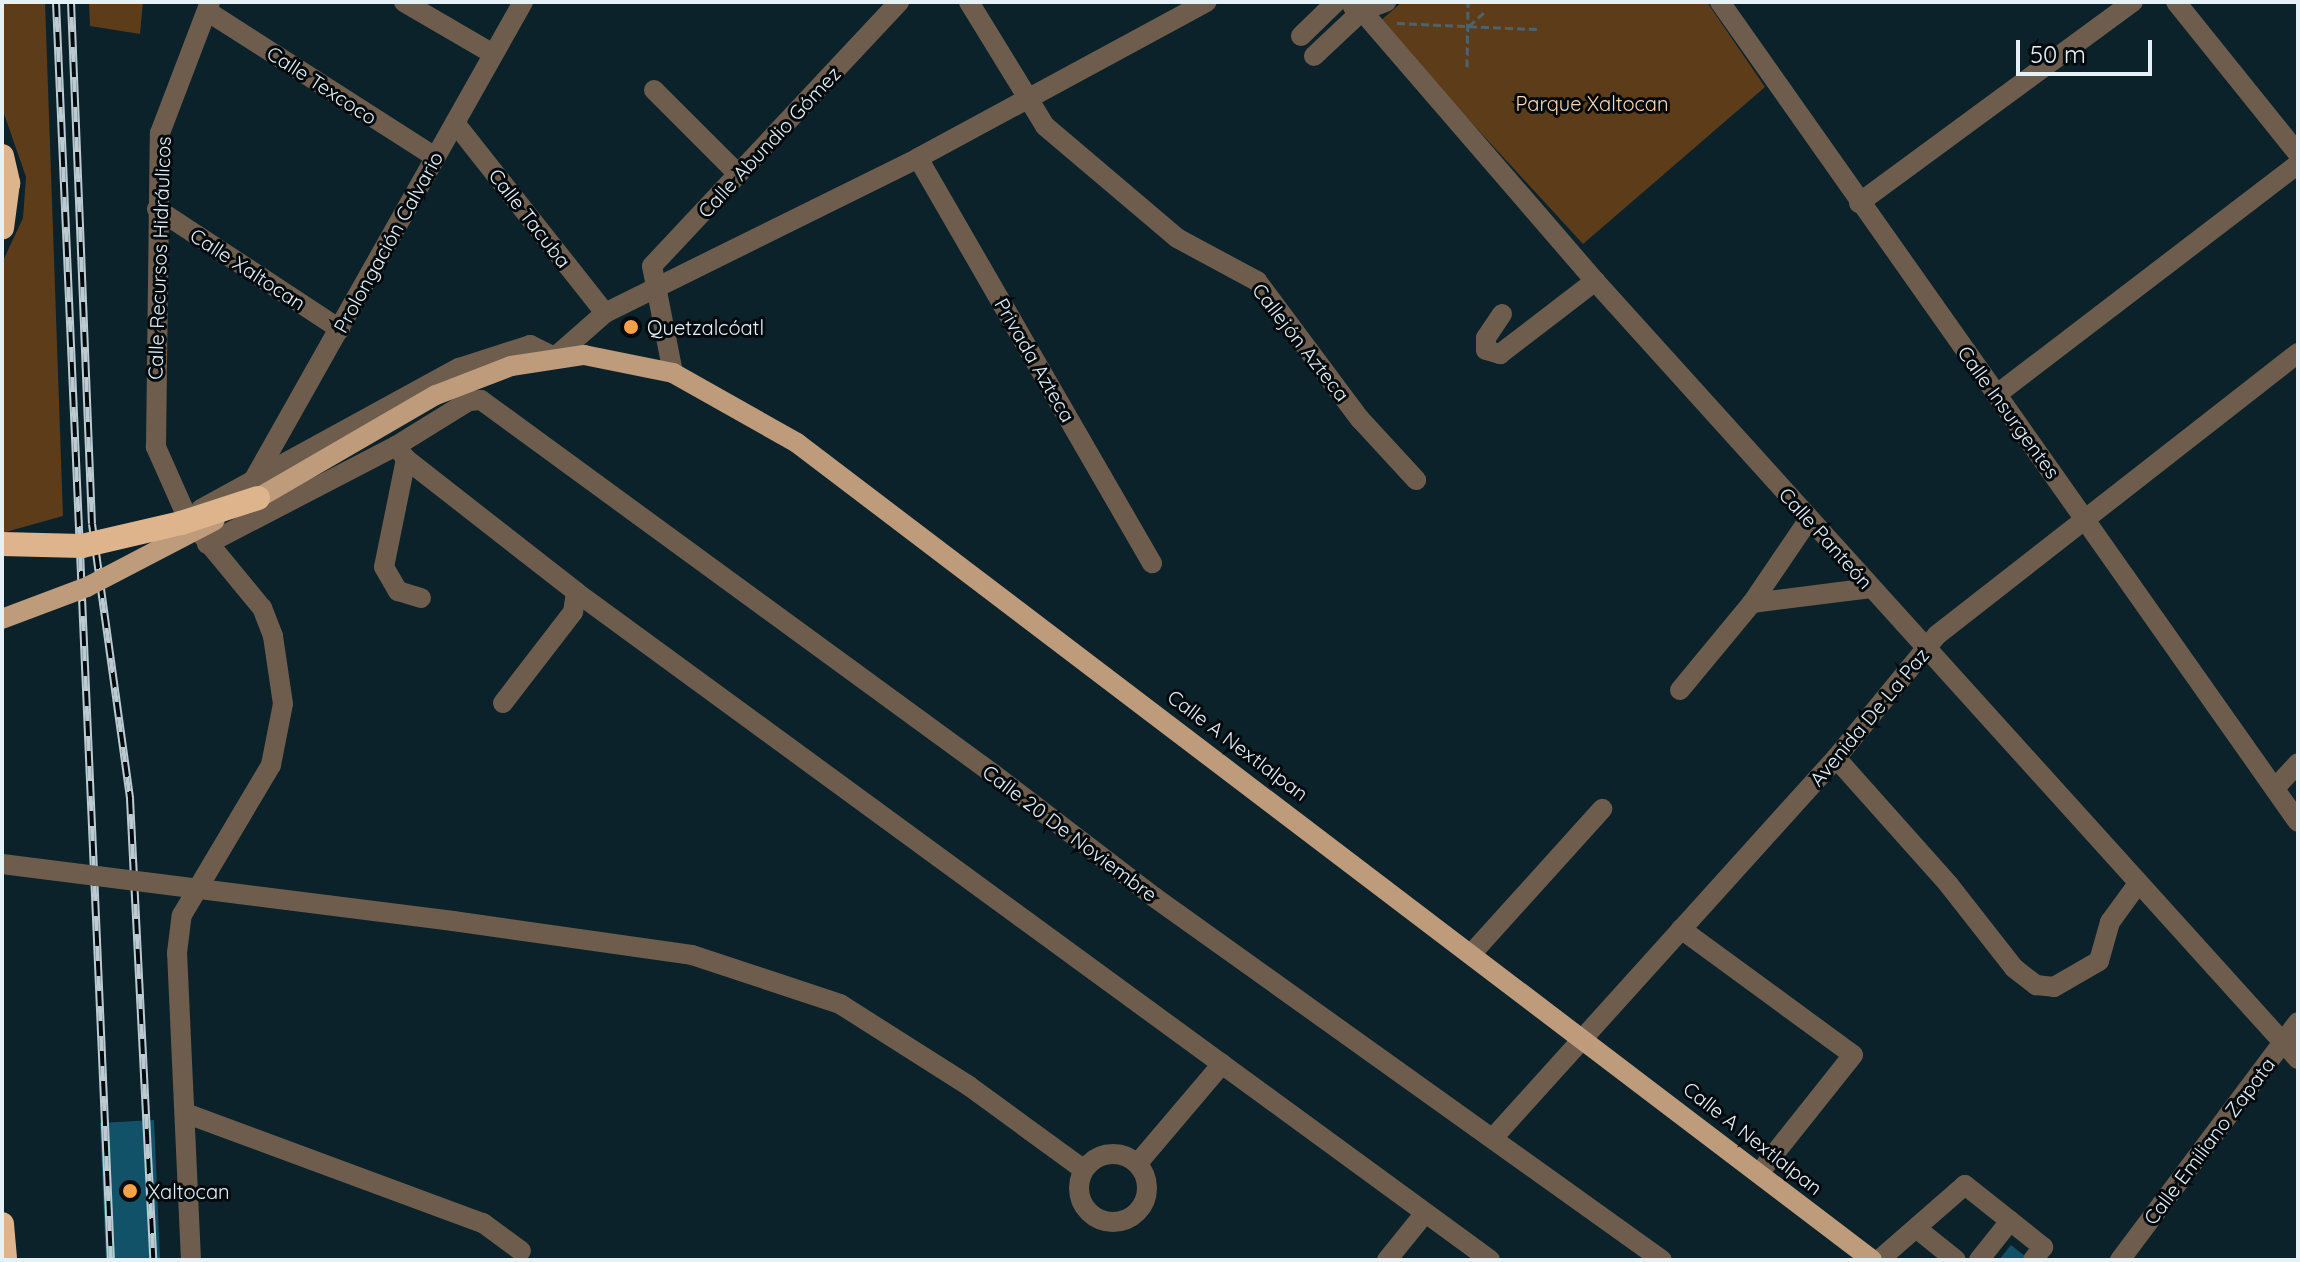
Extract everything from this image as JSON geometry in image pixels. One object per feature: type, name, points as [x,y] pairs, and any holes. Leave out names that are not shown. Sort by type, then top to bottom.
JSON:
[{"type":"highway","points":[[2,156],[8,183],[2,228]]},
{"type":"highway","points":[[2,544],[82,546],[181,523],[256,489]]},
{"type":"highway","points":[[2,1224],[5,1260]]},
{"type":"main road","name":"Calle A Nextlalpan","points":[[2,619],[87,587],[256,489],[323,461],[436,395],[544,359],[612,357],[673,373],[797,443],[1473,952],[1872,1260]]},
{"type":"street","points":[[404,2],[493,54]]},
{"type":"street","name":"Prolongación Calvario","points":[[256,489],[340,329],[523,2]]},
{"type":"street","name":"Calle Abundio Gómez","points":[[656,286],[652,266],[899,2]]},
{"type":"street","name":"Callejón Azteca","points":[[969,2],[1045,126],[1177,238],[1257,281],[1360,419],[1416,480]]},
{"type":"street","points":[[187,517],[256,489],[459,368],[530,345],[544,359],[605,313],[918,158],[1207,2]]},
{"type":"street","points":[[1301,36],[1336,2]]},
{"type":"street","name":"Calle Insurgentes","points":[[1720,2],[2298,822]]},
{"type":"street","points":[[1859,203],[2133,2]]},
{"type":"street","points":[[2176,2],[2298,154]]},
{"type":"street","name":"Calle Texcoco","points":[[210,8],[435,157]]},
{"type":"street","name":"Calle Recursos Hidráulicos","points":[[191,1260],[177,953],[182,915],[265,777],[283,704],[275,647],[262,608],[251,589],[207,544],[187,517],[156,447],[160,133],[210,8]]},
{"type":"street","points":[[1314,56],[1373,9]]},
{"type":"street","name":"Calle Panteón","points":[[1373,9],[1595,281],[2137,885],[2298,1059]]},
{"type":"street","points":[[654,90],[738,174]]},
{"type":"street","name":"Calle Tacuba","points":[[455,123],[605,313]]},
{"type":"street","name":"Privada Azteca","points":[[918,158],[1152,563]]},
{"type":"street","points":[[1996,395],[2298,164]]},
{"type":"street","name":"Calle Xaltocan","points":[[157,209],[340,329]]},
{"type":"street","points":[[1502,314],[1486,338],[1486,350],[1500,354],[1595,281]]},
{"type":"street","points":[[656,286],[673,373]]},
{"type":"street","name":"Avenida De La Paz","points":[[1493,1138],[1581,1036],[1836,758],[1937,635],[2298,353]]},
{"type":"street","name":"Calle 20 De Noviembre","points":[[401,452],[469,401],[481,400],[992,773],[1154,897],[1662,1260]]},
{"type":"street","points":[[207,544],[401,452]]},
{"type":"street","points":[[401,452],[576,592],[1490,1260]]},
{"type":"street","points":[[401,452],[384,567],[398,591],[421,598]]},
{"type":"street","points":[[1680,690],[1752,603],[1809,519]]},
{"type":"street","points":[[1752,603],[1871,588]]},
{"type":"street","points":[[503,703],[573,612],[576,592]]},
{"type":"street","points":[[1836,758],[1949,885],[2014,968],[2036,985],[2054,987],[2099,961],[2110,922],[2137,885]]},
{"type":"street","points":[[2275,788],[2298,763]]},
{"type":"street","points":[[1473,952],[1602,809]]},
{"type":"street","points":[[2,864],[453,921],[692,955],[840,1004],[969,1086],[1084,1170]]},
{"type":"street","points":[[1681,929],[1853,1055],[1759,1173]]},
{"type":"street","name":"Calle Emiliano Zapata","points":[[2120,1260],[2298,1022]]},
{"type":"street","points":[[1138,1163],[1222,1064]]},
{"type":"street","points":[[185,1113],[483,1223],[521,1251]]},
{"type":"street","points":[[1109,1153],[1138,1163],[1146,1176],[1143,1206],[1117,1222],[1089,1213],[1081,1200],[1084,1170],[1109,1153]]},
{"type":"street","points":[[1879,1260],[1965,1185],[2043,1247],[2033,1260]]},
{"type":"street","points":[[1387,1260],[1425,1213]]},
{"type":"street","points":[[1979,1260],[2010,1221]]},
{"type":"street","points":[[1916,1228],[1956,1260]]},
{"type":"path","points":[[1467,67],[1468,2]]},
{"type":"path","points":[[1373,9],[1468,26],[1537,29]]},
{"type":"path","points":[[1468,26],[1487,10]]},
{"type":"green space","points":[[2,2],[45,2],[63,516],[2,533],[2,263],[23,218],[26,177],[2,108]]},
{"type":"green space","points":[[89,2],[143,2],[140,34],[90,26]]},
{"type":"green space","name":"Parque Xaltocan","points":[[1402,2],[1707,2],[1765,87],[1583,244],[1379,22]]},
{"type":"building","name":"Xaltocan","points":[[154,1120],[160,1260],[106,1260],[100,1123]]},
{"type":"building","points":[[2011,1245],[2030,1260],[1999,1260]]},
{"type":"railway","points":[[56,2],[111,1260]]},
{"type":"railway","points":[[71,2],[92,524],[130,799],[153,1260]]},
{"type":"place","name":"Quetzalcóatl","points":[[631,327]]},
{"type":"place","name":"Xaltocan","points":[[130,1191]]}]
